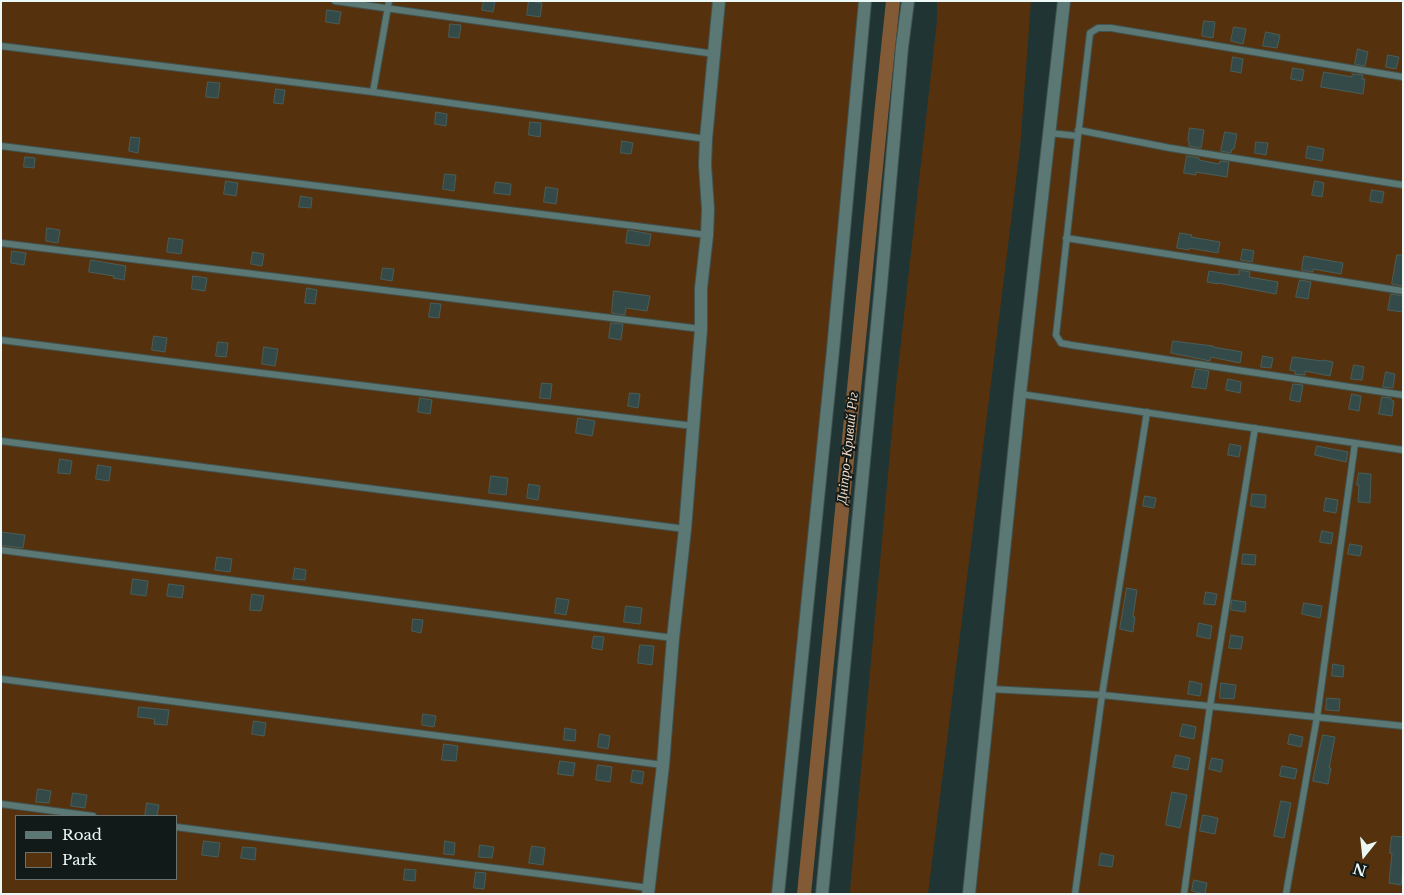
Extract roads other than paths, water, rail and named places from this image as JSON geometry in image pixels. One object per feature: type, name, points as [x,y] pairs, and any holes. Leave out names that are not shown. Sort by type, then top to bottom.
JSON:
[{"type":"street","points":[[648,891],[663,765],[701,329],[701,288],[708,209],[705,165],[706,138],[719,1]]},
{"type":"street","points":[[778,894],[833,350],[865,1]]},
{"type":"street","points":[[822,894],[902,47],[908,1]]},
{"type":"street","points":[[969,894],[1020,394],[1064,1]]},
{"type":"lane","points":[[335,1],[389,5],[715,54]]},
{"type":"lane","points":[[373,92],[389,5]]},
{"type":"lane","points":[[1403,77],[1111,28],[1098,28],[1090,33],[1056,325],[1056,335],[1061,342],[1071,346],[1403,395]]},
{"type":"lane","points":[[1,46],[373,92],[706,138]]},
{"type":"lane","points":[[1049,133],[1078,133],[1403,185]]},
{"type":"lane","points":[[1,146],[707,235]]},
{"type":"lane","points":[[1066,238],[1403,291]]},
{"type":"lane","points":[[1,243],[701,329]]},
{"type":"lane","points":[[1,340],[693,426]]},
{"type":"lane","points":[[1020,394],[1403,450]]},
{"type":"lane","points":[[1075,894],[1102,695],[1147,412]]},
{"type":"lane","points":[[1184,894],[1210,706],[1255,428]]},
{"type":"lane","points":[[1,441],[685,529]]},
{"type":"lane","points":[[1286,894],[1317,717],[1355,443]]},
{"type":"lane","points":[[1,550],[673,638]]},
{"type":"lane","points":[[1,679],[663,765]]},
{"type":"lane","points":[[990,689],[1102,695],[1403,726]]},
{"type":"lane","points":[[1,804],[85,815]]},
{"type":"lane","points":[[178,827],[648,891]]},
{"type":"waterway","name":"Дніпро-Кривий Ріг","points":[[804,894],[893,1]]}]
